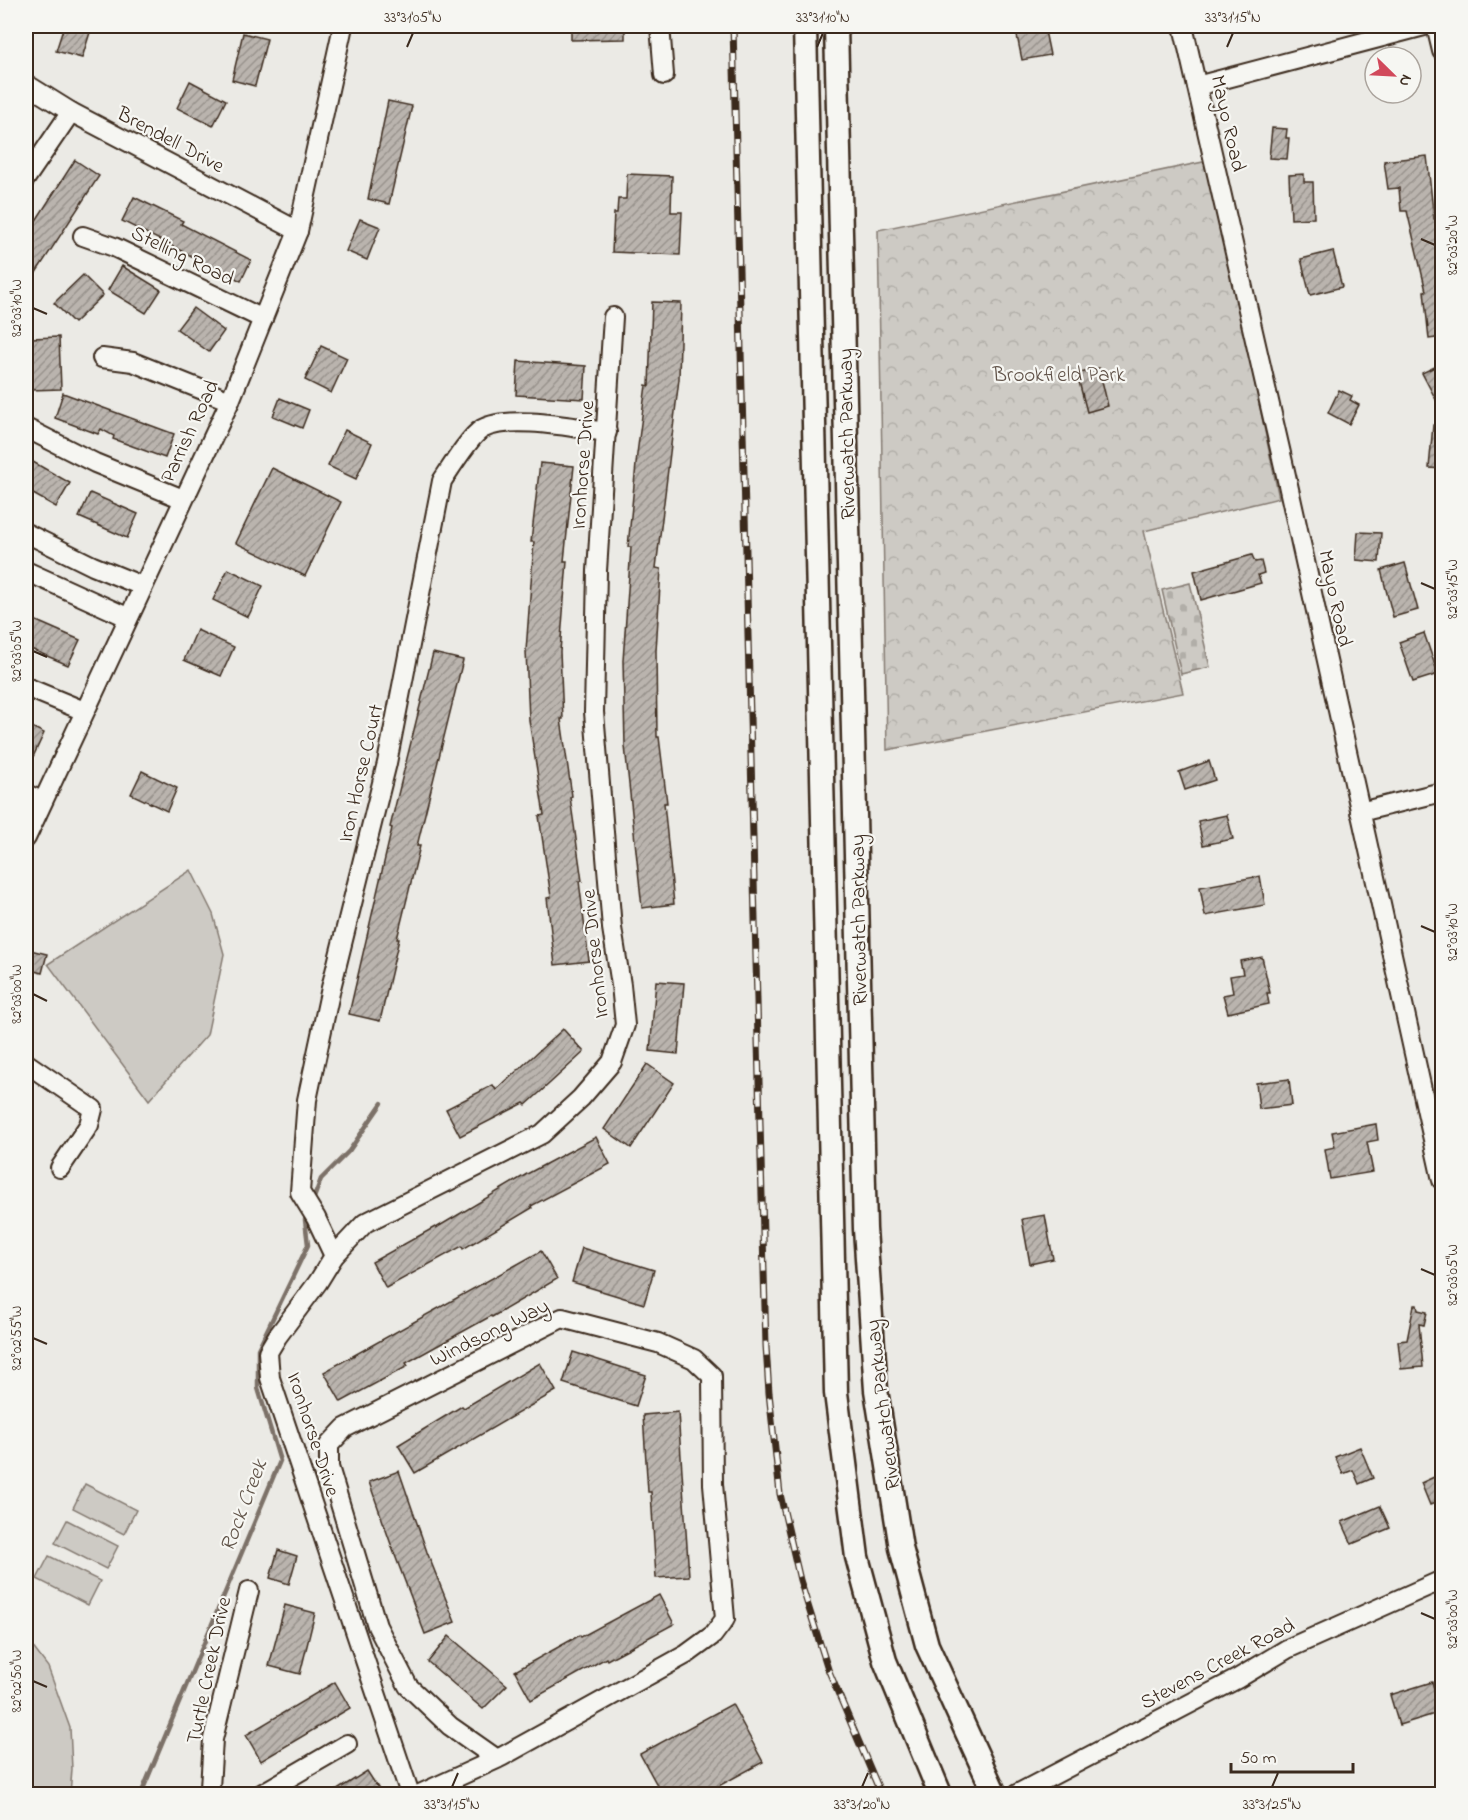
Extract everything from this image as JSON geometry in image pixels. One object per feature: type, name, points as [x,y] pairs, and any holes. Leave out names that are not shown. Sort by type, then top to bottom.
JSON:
[{"type":"main road","name":"Riverwatch Parkway","points":[[805,26],[836,1393],[857,1557],[885,1660],[911,1729],[940,1794]]},
{"type":"main road","name":"Riverwatch Parkway","points":[[836,26],[865,1229],[876,1390],[901,1548],[927,1645],[995,1794]]},
{"type":"street","name":"Parrish Road","points":[[26,838],[127,617],[230,401],[298,231],[343,26]]},
{"type":"street","points":[[660,26],[664,75]]},
{"type":"street","name":"Mayo Road","points":[[1183,26],[1286,471],[1443,1180]]},
{"type":"street","points":[[1197,86],[1424,26]]},
{"type":"street","points":[[1436,26],[1443,51]]},
{"type":"street","name":"Brendell Drive","points":[[26,84],[71,112],[298,231]]},
{"type":"street","points":[[26,178],[71,112]]},
{"type":"street","name":"Stelling Road","points":[[82,236],[114,247],[263,319]]},
{"type":"street","name":"Ironhorse Drive","points":[[410,1794],[270,1378],[268,1352],[334,1256],[364,1223],[542,1134],[581,1098],[612,1062],[625,1025],[612,928],[594,712],[597,571],[613,317]]},
{"type":"street","points":[[102,358],[133,362],[230,401]]},
{"type":"street","name":"Iron Horse Court","points":[[334,1256],[316,1218],[300,1192],[307,1100],[334,977],[387,763],[442,481],[457,457],[481,429],[512,421],[607,432]]},
{"type":"street","points":[[26,428],[95,462],[183,500]]},
{"type":"street","points":[[26,533],[93,566],[142,586]]},
{"type":"street","points":[[26,571],[127,617]]},
{"type":"street","points":[[26,687],[84,711]]},
{"type":"street","points":[[1360,812],[1443,792]]},
{"type":"street","points":[[26,794],[42,801]]},
{"type":"street","points":[[26,1063],[93,1109],[89,1125],[60,1168]]},
{"type":"street","name":"Windsong Way","points":[[420,1794],[497,1759],[687,1654],[713,1635],[725,1619],[713,1484],[712,1376],[694,1359],[658,1343],[562,1318],[345,1428],[329,1445],[329,1467],[377,1626],[408,1686],[450,1726],[497,1759]]},
{"type":"street","name":"Stevens Creek Road","points":[[1017,1794],[1237,1679],[1287,1649],[1443,1580]]},
{"type":"street","name":"Turtle Creek Drive","points":[[212,1794],[210,1788],[213,1739],[249,1590]]},
{"type":"street","points":[[261,1794],[347,1744]]},
{"type":"green space","name":"Brookfield Park","points":[[1208,161],[1279,498],[1144,531],[1183,693],[887,750],[878,230]]},
{"type":"green space","points":[[1190,583],[1210,667],[1181,674],[1162,590]]},
{"type":"green space","points":[[191,870],[213,914],[224,954],[207,1035],[149,1100],[48,964]]},
{"type":"green space","points":[[85,1484],[136,1510],[124,1534],[73,1508]]},
{"type":"green space","points":[[67,1520],[118,1546],[106,1569],[55,1543]]},
{"type":"green space","points":[[49,1556],[100,1581],[88,1605],[37,1579]]},
{"type":"green space","points":[[26,1638],[48,1667],[70,1728],[72,1769],[70,1794],[26,1794]]},
{"type":"building","points":[[64,26],[92,26],[82,58],[56,51]]},
{"type":"building","points":[[571,26],[625,26],[625,39],[571,40]]},
{"type":"building","points":[[1015,26],[1044,26],[1050,55],[1022,60]]},
{"type":"building","points":[[243,33],[267,39],[255,86],[232,80]]},
{"type":"building","points":[[190,81],[226,100],[213,126],[177,108]]},
{"type":"building","points":[[388,101],[412,106],[389,204],[368,199]]},
{"type":"building","points":[[1272,128],[1287,129],[1286,138],[1289,138],[1287,159],[1269,158]]},
{"type":"building","points":[[1427,156],[1434,219],[1436,219],[1443,246],[1443,337],[1429,339],[1424,291],[1426,291],[1407,211],[1401,211],[1399,188],[1388,189],[1384,161]]},
{"type":"building","points":[[75,160],[99,176],[26,288],[26,236]]},
{"type":"building","points":[[627,174],[672,176],[671,212],[682,212],[680,255],[612,252],[614,213],[617,213],[618,199],[626,199]]},
{"type":"building","points":[[1304,174],[1304,182],[1313,182],[1314,218],[1291,219],[1289,175]]},
{"type":"building","points":[[134,197],[183,221],[181,224],[251,260],[241,281],[122,221]]},
{"type":"building","points":[[360,219],[380,227],[367,260],[346,251]]},
{"type":"building","points":[[1333,251],[1342,287],[1310,295],[1301,259]]},
{"type":"building","points":[[122,266],[161,290],[146,313],[108,290]]},
{"type":"building","points":[[83,275],[103,295],[74,323],[54,303]]},
{"type":"building","points":[[652,302],[681,303],[679,379],[656,568],[661,569],[656,651],[657,737],[659,737],[667,803],[664,803],[674,904],[642,908],[625,746],[623,661],[631,547],[628,547],[646,385],[649,386]]},
{"type":"building","points":[[193,308],[224,331],[209,352],[177,329]]},
{"type":"building","points":[[59,337],[61,389],[31,390],[30,338]]},
{"type":"building","points":[[321,346],[347,358],[331,393],[305,380]]},
{"type":"building","points":[[518,361],[586,366],[584,399],[516,395]]},
{"type":"building","points":[[1443,363],[1443,413],[1422,373]]},
{"type":"building","points":[[1099,368],[1108,406],[1087,412],[1077,374]]},
{"type":"building","points":[[1339,390],[1352,396],[1350,400],[1359,405],[1349,424],[1328,413]]},
{"type":"building","points":[[63,393],[174,434],[165,458],[113,439],[114,436],[101,429],[98,434],[55,418]]},
{"type":"building","points":[[280,398],[309,410],[302,428],[273,416]]},
{"type":"building","points":[[1433,425],[1443,425],[1443,469],[1429,468]]},
{"type":"building","points":[[345,430],[372,443],[356,479],[328,466]]},
{"type":"building","points":[[26,458],[70,483],[56,507],[26,490]]},
{"type":"building","points":[[540,463],[574,466],[564,561],[567,561],[560,652],[563,719],[561,719],[582,881],[579,881],[589,961],[555,965],[547,898],[551,897],[539,816],[544,815],[529,720],[526,651],[534,542],[531,542]]},
{"type":"building","points":[[272,468],[341,502],[305,576],[236,543]]},
{"type":"building","points":[[90,493],[138,514],[127,538],[79,517]]},
{"type":"building","points":[[1358,532],[1381,533],[1379,562],[1356,560]]},
{"type":"building","points":[[1252,555],[1255,562],[1261,561],[1264,573],[1258,575],[1261,583],[1201,600],[1194,571]]},
{"type":"building","points":[[1405,563],[1418,610],[1393,617],[1381,570]]},
{"type":"building","points":[[228,569],[263,586],[248,617],[213,600]]},
{"type":"building","points":[[32,619],[80,640],[68,665],[26,647],[26,634]]},
{"type":"building","points":[[197,630],[234,647],[221,676],[184,660]]},
{"type":"building","points":[[1424,633],[1438,674],[1413,682],[1399,642]]},
{"type":"building","points":[[433,653],[463,660],[417,846],[420,846],[380,1021],[349,1014],[392,828],[390,827]]},
{"type":"building","points":[[26,724],[44,733],[26,772]]},
{"type":"building","points":[[1209,761],[1215,780],[1185,790],[1179,772]]},
{"type":"building","points":[[142,771],[177,788],[167,811],[131,794]]},
{"type":"building","points":[[1227,815],[1233,839],[1203,845],[1198,821]]},
{"type":"building","points":[[1260,876],[1265,905],[1205,916],[1200,887]]},
{"type":"building","points":[[26,949],[47,954],[42,973],[26,969]]},
{"type":"building","points":[[1262,957],[1270,993],[1267,993],[1269,1004],[1228,1013],[1223,995],[1233,993],[1230,976],[1243,974],[1240,961]]},
{"type":"building","points":[[656,981],[684,983],[678,1054],[650,1051]]},
{"type":"building","points":[[563,1029],[584,1052],[526,1105],[524,1103],[460,1136],[446,1109],[493,1085],[496,1090]]},
{"type":"building","points":[[647,1064],[674,1083],[631,1148],[604,1129]]},
{"type":"building","points":[[1289,1079],[1292,1105],[1259,1109],[1256,1083]]},
{"type":"building","points":[[1376,1124],[1378,1140],[1367,1142],[1373,1172],[1330,1179],[1325,1149],[1335,1147],[1332,1132]]},
{"type":"building","points":[[596,1137],[610,1164],[531,1206],[532,1208],[463,1249],[462,1246],[386,1288],[372,1262]]},
{"type":"building","points":[[1045,1215],[1053,1259],[1030,1264],[1022,1219]]},
{"type":"building","points":[[582,1248],[654,1270],[644,1304],[572,1282]]},
{"type":"building","points":[[541,1251],[557,1279],[406,1363],[408,1366],[341,1402],[324,1372]]},
{"type":"building","points":[[1414,1305],[1417,1305],[1418,1310],[1427,1312],[1424,1325],[1419,1324],[1423,1367],[1401,1369],[1398,1341],[1407,1340]]},
{"type":"building","points":[[573,1352],[646,1375],[636,1406],[563,1383]]},
{"type":"building","points":[[540,1363],[556,1391],[415,1473],[398,1445]]},
{"type":"building","points":[[678,1412],[689,1576],[656,1578],[651,1492],[648,1492],[643,1415]]},
{"type":"building","points":[[1360,1447],[1373,1478],[1359,1484],[1353,1470],[1343,1474],[1335,1457]]},
{"type":"building","points":[[399,1471],[427,1552],[455,1622],[425,1634],[369,1482]]},
{"type":"building","points":[[1443,1473],[1443,1500],[1430,1505],[1421,1483]]},
{"type":"building","points":[[1380,1506],[1390,1528],[1352,1544],[1342,1522]]},
{"type":"building","points":[[278,1550],[297,1556],[289,1584],[270,1578]]},
{"type":"building","points":[[659,1595],[674,1624],[607,1660],[606,1658],[531,1700],[515,1671]]},
{"type":"building","points":[[285,1605],[315,1613],[300,1674],[269,1666]]},
{"type":"building","points":[[449,1636],[507,1685],[483,1709],[428,1662]]},
{"type":"building","points":[[335,1682],[350,1708],[261,1761],[246,1735]]},
{"type":"building","points":[[1432,1682],[1441,1712],[1399,1725],[1390,1695]]},
{"type":"building","points":[[732,1704],[763,1762],[704,1794],[662,1794],[640,1754]]},
{"type":"building","points":[[367,1771],[382,1794],[331,1794]]},
{"type":"waterway","name":"Rock Creek","points":[[312,1203],[321,1179],[349,1151],[382,1103]]},
{"type":"waterway","name":"Rock Creek","points":[[141,1794],[280,1461],[258,1388],[258,1349],[308,1245],[305,1220],[308,1213]]},
{"type":"railway","points":[[733,26],[760,1122],[769,1393],[780,1494],[800,1580],[828,1669],[881,1794]]}]
